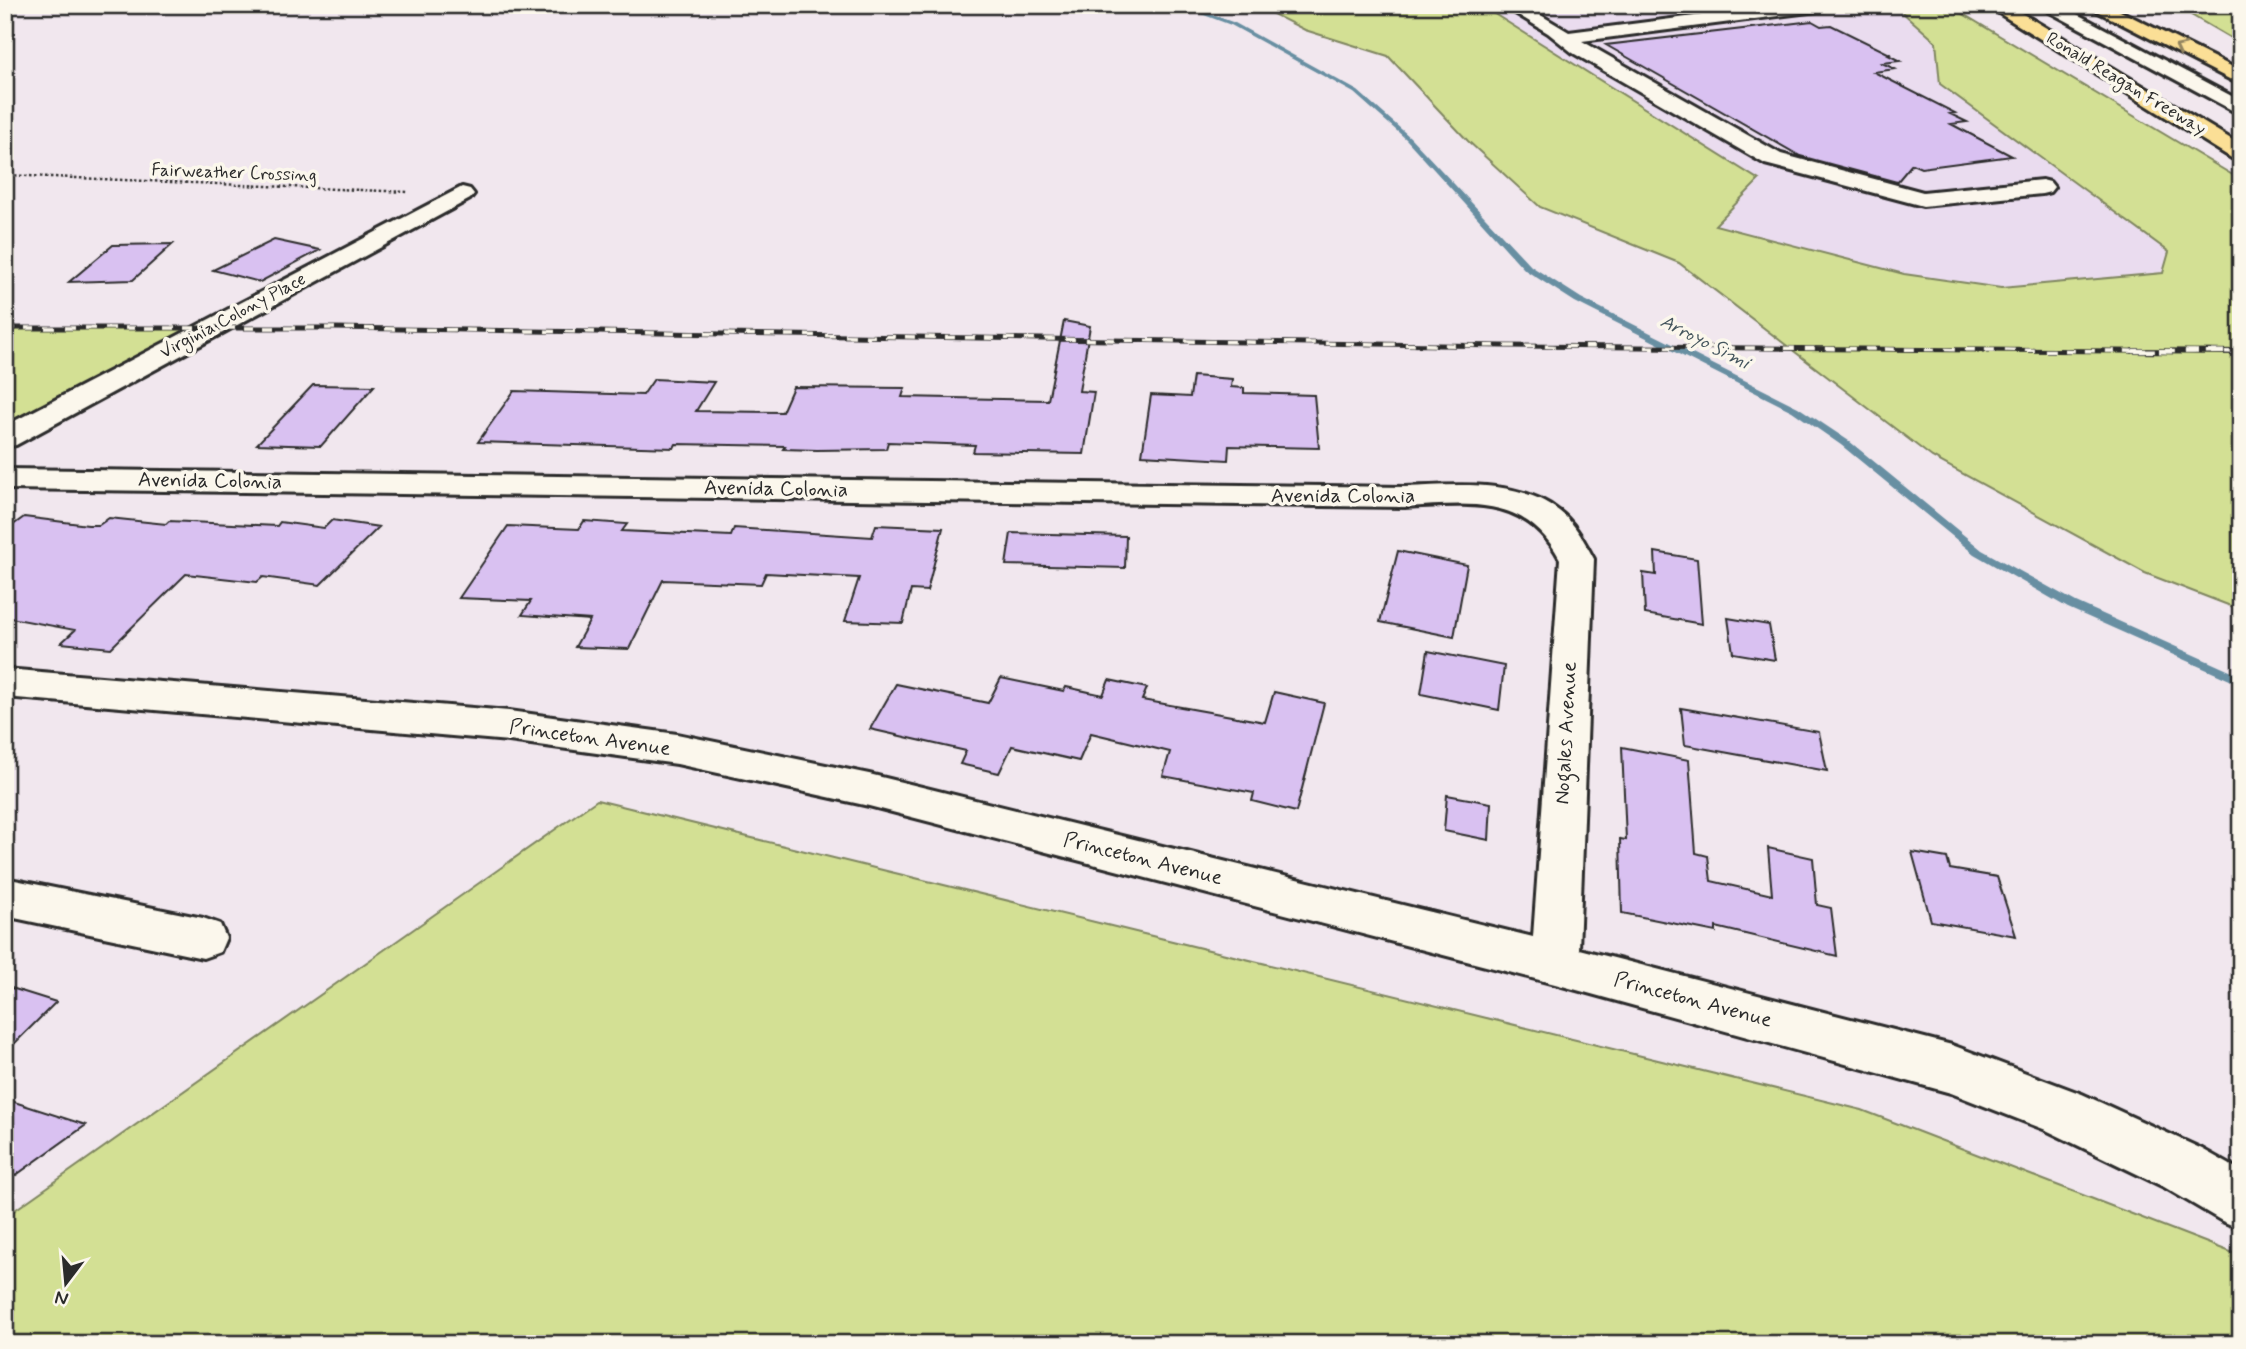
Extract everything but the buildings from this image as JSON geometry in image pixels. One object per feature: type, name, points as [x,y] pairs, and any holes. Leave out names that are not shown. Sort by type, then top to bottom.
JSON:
[{"type":"highway","points":[[2094,5],[2241,79]]},
{"type":"highway","name":"Ronald Reagan Freeway","points":[[1999,8],[2241,154]]},
{"type":"street","points":[[1511,5],[1773,159],[1923,199],[2042,187]]},
{"type":"street","points":[[1563,38],[1825,5]]},
{"type":"street","points":[[2046,5],[2241,109]]},
{"type":"street","name":"Virginia Colony Place","points":[[5,438],[462,194]]},
{"type":"street","name":"Avenida Colonia","points":[[5,479],[1405,497],[1463,495],[1493,496],[1517,502],[1544,515]]},
{"type":"street","name":"Nogales Avenue","points":[[1544,515],[1568,536],[1577,559],[1555,963]]},
{"type":"street","name":"Princeton Avenue","points":[[5,684],[509,726],[677,749],[869,790],[1555,963],[1952,1069],[2064,1112],[2183,1168],[2241,1202]]},
{"type":"street","points":[[5,897],[203,939]]},
{"type":"path","name":"Fairweather Crossing","points":[[5,175],[462,194]]},
{"type":"shaded area","points":[[1451,5],[1907,5],[2241,292],[2004,300],[1714,230],[1743,182]]},
{"type":"green space","points":[[1255,5],[1480,5],[1759,180],[1715,225],[1904,274],[2001,288],[2163,273],[2169,252],[1940,84],[1936,42],[1894,5],[1948,5],[2241,180],[2241,610],[2145,573],[1932,457],[1679,263],[1540,207],[1468,141],[1388,56],[1305,30]]},
{"type":"green space","points":[[2174,5],[2241,5],[2241,44]]},
{"type":"green space","points":[[5,328],[209,328],[5,438]]},
{"type":"green space","points":[[597,800],[1862,1110],[2241,1256],[2241,1344],[5,1344],[5,1217]]},
{"type":"waterway","name":"Arroyo Simi","points":[[1180,5],[1233,24],[1356,92],[1408,138],[1528,268],[1578,300],[1795,409],[1845,443],[1978,552],[2072,605],[2241,681]]},
{"type":"railway","points":[[5,328],[334,328],[1503,346],[2241,352],[2133,351]]}]
